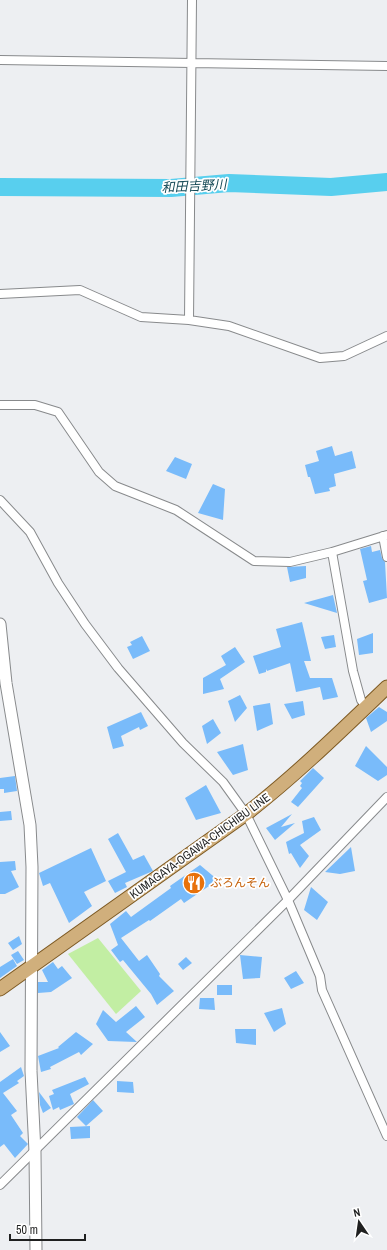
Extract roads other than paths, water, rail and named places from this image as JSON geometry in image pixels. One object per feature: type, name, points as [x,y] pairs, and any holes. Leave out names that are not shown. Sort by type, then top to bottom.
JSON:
[{"type":"main road","name":"KUMAGAYA-OGAWA-CHICHIBU LINE","points":[[0,989],[246,814],[281,787],[387,687]]},
{"type":"street","points":[[189,320],[189,168],[192,0]]},
{"type":"street","points":[[0,60],[387,66]]},
{"type":"street","points":[[0,294],[80,290],[141,317],[189,320],[229,326],[320,358],[344,356],[387,336]]},
{"type":"street","points":[[0,404],[35,405],[58,412],[99,472],[115,486],[176,510],[254,561],[290,562],[332,552],[385,535],[387,557]]},
{"type":"street","points":[[0,500],[30,532],[58,583],[85,624],[118,668],[183,743],[223,782],[246,814],[288,900],[320,976],[322,990],[387,1136]]},
{"type":"street","points":[[332,552],[353,671],[361,700],[366,707]]},
{"type":"street","points":[[0,624],[6,683],[30,825],[32,867],[31,1071],[35,1152],[36,1250]]},
{"type":"street","points":[[0,1185],[288,900],[339,845],[387,797]]},
{"type":"waterway","name":"和田吉野川","points":[[0,187],[171,188],[229,183],[331,187],[387,182]]},
{"type":"place","name":"ぶろんそん","points":[[194,883]]}]
